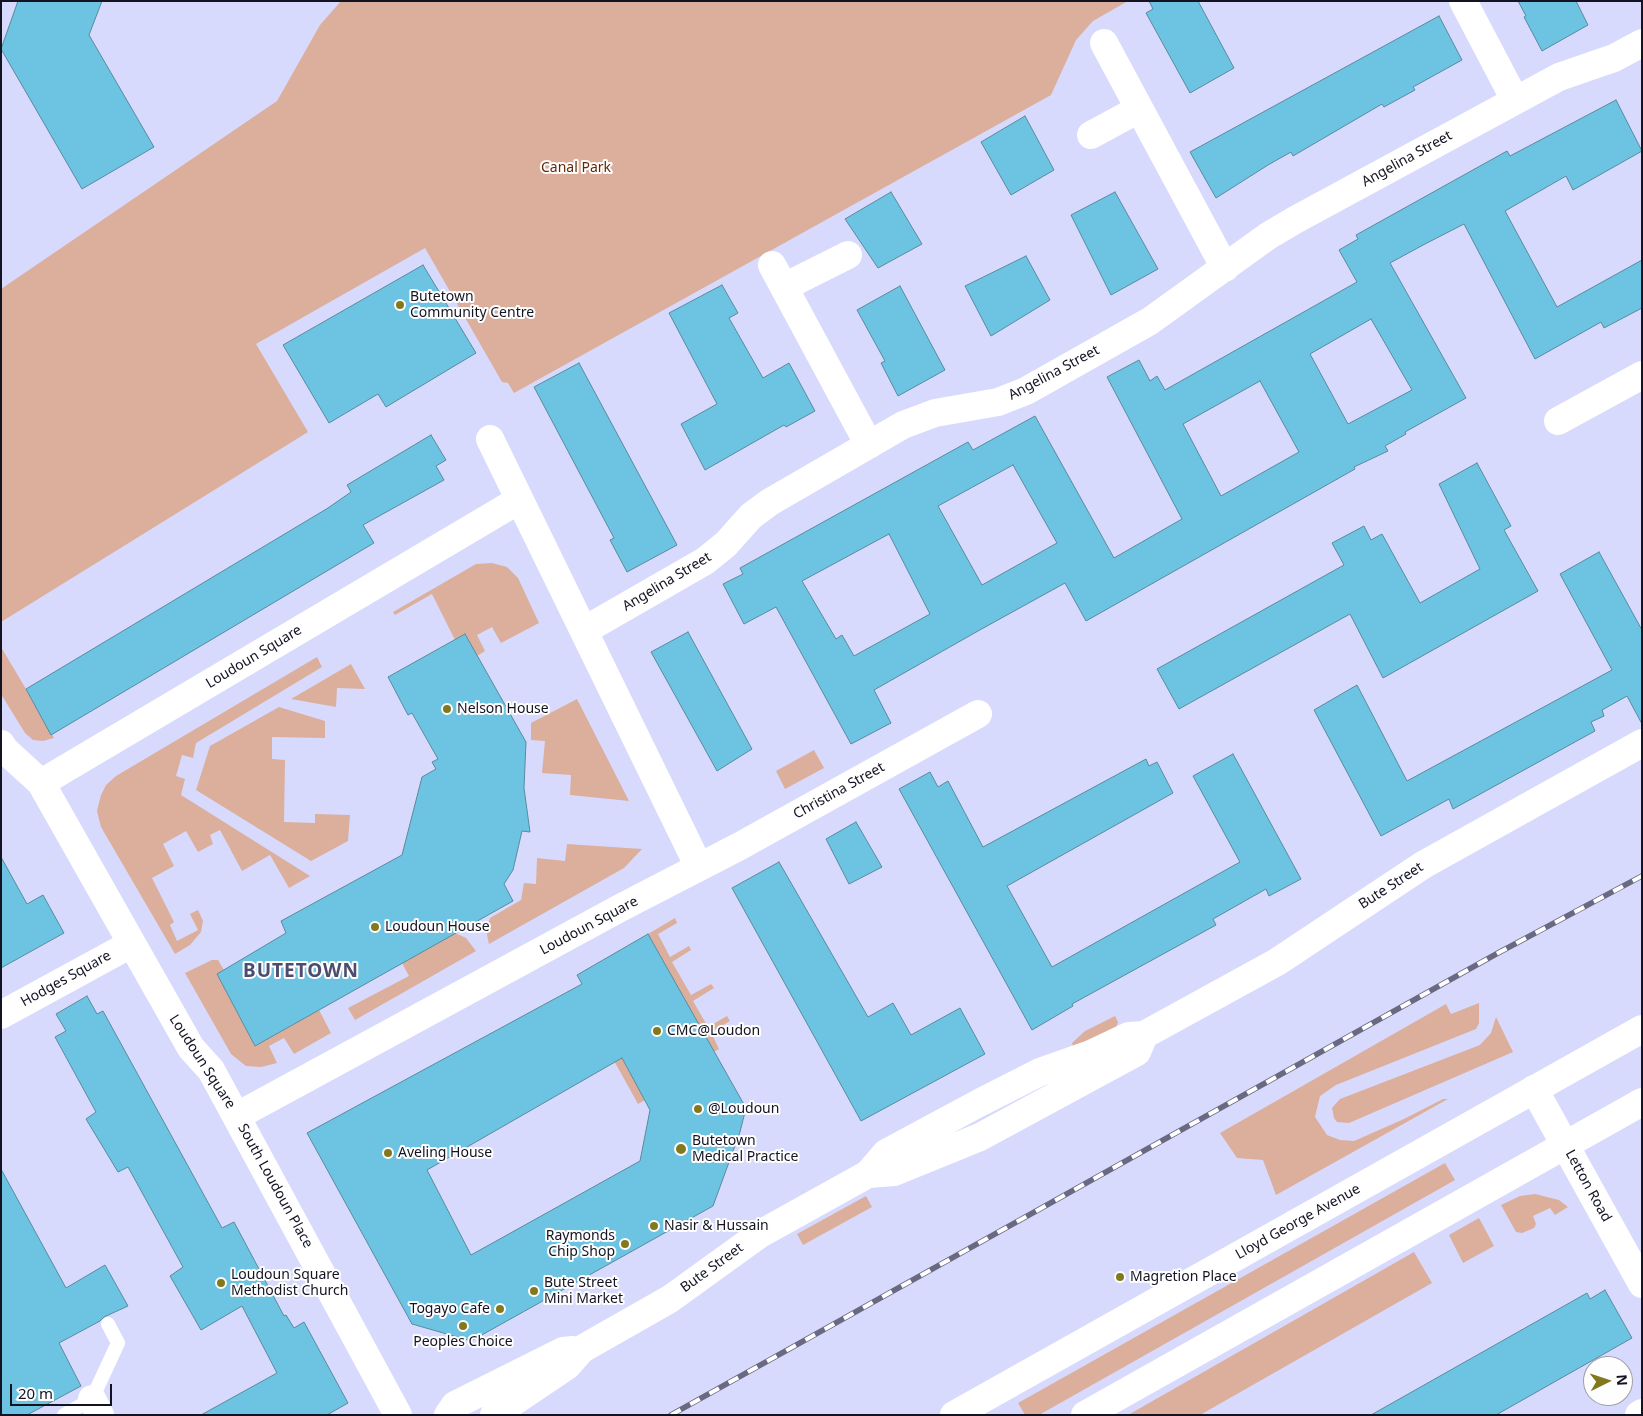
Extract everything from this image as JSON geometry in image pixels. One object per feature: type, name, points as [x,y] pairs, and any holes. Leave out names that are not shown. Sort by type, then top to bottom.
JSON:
[{"type":"street","points":[[1463,1],[1514,100]]},
{"type":"street","points":[[1104,43],[1225,268]]},
{"type":"street","name":"Angelina Street","points":[[585,630],[705,562],[726,544],[751,516],[770,502],[903,425],[935,414],[998,402],[1026,391],[1150,321],[1268,236],[1514,100],[1571,71],[1614,58],[1642,43]]},
{"type":"street","points":[[1091,135],[1139,109]]},
{"type":"street","points":[[848,255],[778,276],[868,445]]},
{"type":"street","points":[[1558,421],[1642,375]]},
{"type":"street","points":[[490,439],[585,630],[699,867]]},
{"type":"street","name":"Loudoun Square","points":[[519,500],[41,783],[191,1048],[211,1070],[237,1116],[699,867]]},
{"type":"street","name":"Christina Street","points":[[699,867],[978,714]]},
{"type":"street","name":"Bute Street","points":[[494,1415],[567,1366],[582,1349],[670,1299],[760,1234],[868,1174],[894,1172],[980,1137],[1137,1052],[1144,1035],[1277,962],[1423,865],[1642,743]]},
{"type":"street","points":[[1,744],[5,750],[41,783]]},
{"type":"street","name":"Hodges Square","points":[[1,1015],[131,944]]},
{"type":"street","name":"Lloyd George Avenue","points":[[954,1415],[1642,1029]]},
{"type":"street","name":"Letton Road","points":[[1534,1089],[1642,1284]]},
{"type":"street","points":[[1086,1415],[1564,1144],[1642,1102]]},
{"type":"street","name":"South Loudoun Place","points":[[237,1116],[398,1415]]},
{"type":"street","name":"Bute Street","points":[[448,1415],[454,1405],[503,1380],[563,1351],[582,1349]]},
{"type":"lane","points":[[64,1415],[96,1407],[118,1343],[108,1324]]},
{"type":"green space","name":"Canal Park","points":[[341,1],[1128,1],[1093,21],[1076,40],[1051,95],[514,393],[508,383],[502,382],[425,248],[256,344],[308,432],[1,622],[1,289],[277,101],[320,25]]},
{"type":"green space","points":[[492,563],[507,567],[518,578],[539,623],[501,643],[492,627],[477,635],[485,651],[477,656],[465,634],[455,640],[432,594],[395,615],[393,612],[476,564]]},
{"type":"green space","points":[[1,647],[54,738],[43,741],[33,740],[25,733],[1,694]]},
{"type":"green space","points":[[317,657],[322,667],[196,743],[193,758],[182,755],[176,776],[185,779],[181,795],[310,876],[289,888],[270,855],[242,871],[220,830],[210,835],[213,844],[198,852],[186,831],[163,844],[174,866],[152,878],[174,922],[170,925],[177,941],[198,930],[190,914],[198,910],[203,921],[201,932],[190,945],[175,954],[101,827],[97,811],[101,795],[106,785],[116,776]]},
{"type":"green space","points":[[351,664],[365,689],[337,688],[336,707],[291,699]]},
{"type":"green space","points":[[577,699],[629,801],[570,795],[571,775],[542,773],[545,741],[531,740],[531,723]]},
{"type":"green space","points":[[279,707],[325,721],[325,738],[272,737],[272,759],[285,760],[284,822],[315,823],[315,814],[350,815],[348,841],[311,861],[196,790],[210,746]]},
{"type":"green space","points":[[814,750],[824,768],[785,789],[776,771]]},
{"type":"green space","points":[[567,844],[642,849],[624,868],[489,944],[486,930],[490,918],[521,900],[524,883],[536,884],[537,858],[565,861]]},
{"type":"green space","points":[[675,918],[677,923],[658,934],[670,957],[689,946],[691,950],[672,962],[691,995],[711,984],[714,988],[693,1001],[708,1027],[727,1016],[730,1021],[711,1032],[719,1049],[714,1052],[648,934]]},
{"type":"green space","points":[[455,933],[466,938],[476,951],[355,1020],[348,1008],[409,976],[402,963]]},
{"type":"green space","points":[[212,960],[218,960],[224,970],[217,974],[255,1046],[319,1010],[331,1033],[294,1054],[284,1038],[269,1046],[277,1063],[261,1067],[246,1066],[231,1054],[185,973]]},
{"type":"green space","points":[[1479,1003],[1479,1023],[1476,1029],[1336,1085],[1320,1096],[1315,1117],[1327,1135],[1340,1140],[1354,1141],[1443,1099],[1448,1099],[1276,1195],[1263,1160],[1237,1158],[1220,1133],[1446,1004],[1451,1014]]},
{"type":"green space","points":[[1115,1016],[1118,1022],[1114,1033],[1074,1049],[1072,1043],[1085,1031]]},
{"type":"green space","points":[[1496,1017],[1513,1052],[1349,1123],[1337,1122],[1334,1118],[1332,1108],[1340,1099],[1480,1045],[1491,1033]]},
{"type":"green space","points":[[604,1026],[645,1100],[638,1104],[597,1030]]},
{"type":"green space","points":[[1445,1163],[1455,1180],[1039,1415],[1025,1415],[1018,1403]]},
{"type":"green space","points":[[1535,1194],[1559,1200],[1568,1207],[1555,1215],[1550,1208],[1533,1216],[1536,1224],[1534,1228],[1522,1233],[1516,1232],[1501,1205],[1520,1196]]},
{"type":"green space","points":[[866,1196],[872,1207],[803,1245],[797,1234]]},
{"type":"green space","points":[[1479,1218],[1494,1246],[1463,1263],[1449,1235]]},
{"type":"green space","points":[[1414,1252],[1432,1283],[1200,1415],[1128,1415]]},
{"type":"building","points":[[18,1],[102,1],[89,35],[154,147],[82,189],[1,49]]},
{"type":"building","points":[[1149,1],[1198,1],[1234,68],[1190,93],[1146,13],[1153,9]]},
{"type":"building","points":[[1518,1],[1576,1],[1588,25],[1542,51],[1524,17],[1526,16]]},
{"type":"building","points":[[1439,16],[1462,60],[1413,87],[1415,90],[1384,107],[1382,104],[1293,156],[1291,152],[1216,198],[1190,152]]},
{"type":"building","points":[[1616,100],[1642,151],[1573,190],[1566,176],[1505,211],[1557,307],[1642,260],[1642,308],[1604,328],[1601,322],[1535,359],[1464,224],[1390,263],[1466,398],[1405,432],[1406,434],[1385,446],[1388,451],[1354,467],[1355,469],[1086,621],[1065,583],[978,631],[874,690],[891,723],[851,744],[776,607],[744,624],[723,584],[743,574],[740,568],[968,442],[973,450],[1035,416],[1114,558],[1182,519],[1107,377],[1139,360],[1150,381],[1157,376],[1165,390],[1357,282],[1339,250],[1358,239],[1356,235],[1507,151],[1510,156]],"holes":[[[1371,319],[1412,390],[1348,424],[1310,354]],[[1260,381],[1299,452],[1221,496],[1183,424]],[[1013,465],[1057,543],[982,585],[938,506]],[[889,534],[930,614],[854,656],[842,635],[836,639],[802,581]]]},
{"type":"building","points":[[1025,116],[1054,170],[1011,195],[981,142]]},
{"type":"building","points":[[891,192],[922,244],[878,268],[845,219]]},
{"type":"building","points":[[1115,192],[1158,269],[1111,295],[1071,215]]},
{"type":"building","points":[[1026,256],[1050,300],[991,336],[965,286]]},
{"type":"building","name":"Butetown Community Centre","points":[[423,265],[476,353],[386,407],[378,394],[329,423],[283,345]]},
{"type":"building","points":[[722,285],[738,313],[729,318],[763,378],[789,363],[815,411],[786,427],[784,425],[705,470],[681,424],[717,404],[669,313]]},
{"type":"building","points":[[900,286],[945,370],[898,396],[881,363],[885,361],[857,310]]},
{"type":"building","points":[[579,363],[677,545],[627,572],[610,540],[614,538],[534,387]]},
{"type":"building","points":[[431,435],[446,460],[436,466],[444,480],[363,525],[374,543],[51,735],[26,689],[328,508],[351,492],[347,485]]},
{"type":"building","points":[[1477,463],[1511,526],[1504,530],[1538,591],[1383,678],[1350,614],[1179,709],[1157,669],[1344,565],[1332,543],[1364,526],[1371,540],[1382,534],[1420,603],[1480,569],[1439,484]]},
{"type":"building","points":[[1599,552],[1642,630],[1642,724],[1627,696],[1602,710],[1604,716],[1591,722],[1595,731],[1453,809],[1449,799],[1381,836],[1314,710],[1357,685],[1407,781],[1612,670],[1560,574]]},
{"type":"building","points":[[688,632],[752,749],[717,771],[651,652]]},
{"type":"building","points":[[465,634],[526,742],[524,788],[530,832],[522,831],[513,870],[504,884],[513,901],[255,1046],[217,974],[286,933],[281,921],[402,855],[422,777],[436,769],[432,762],[438,759],[412,713],[408,715],[388,677]]},
{"type":"building","points":[[1233,754],[1301,879],[1269,896],[1266,889],[1213,919],[1216,925],[1072,1004],[1073,1006],[1032,1030],[899,789],[930,772],[938,787],[948,781],[983,847],[1146,759],[1149,766],[1157,762],[1173,793],[1007,886],[1052,967],[1240,862],[1193,776]]},
{"type":"building","points":[[856,822],[882,867],[849,884],[826,839]]},
{"type":"building","points":[[1,857],[27,904],[43,895],[64,933],[1,968]]},
{"type":"building","points":[[779,862],[868,1017],[893,1003],[911,1035],[960,1008],[985,1054],[861,1121],[732,888]]},
{"type":"building","points":[[648,934],[746,1108],[740,1132],[713,1206],[471,1341],[412,1324],[307,1133],[582,984],[577,975]],"holes":[[[622,1058],[650,1110],[640,1161],[471,1255],[427,1170]]]},
{"type":"building","points":[[87,996],[97,1014],[103,1011],[222,1228],[234,1222],[284,1316],[286,1315],[294,1328],[304,1322],[348,1403],[327,1415],[201,1415],[277,1373],[242,1306],[201,1330],[170,1276],[183,1267],[128,1167],[118,1172],[86,1119],[96,1112],[55,1037],[66,1031],[56,1014]]},
{"type":"building","points":[[1,1169],[66,1288],[105,1265],[128,1306],[104,1317],[59,1343],[81,1386],[27,1415],[1,1415]]},
{"type":"building","points":[[1605,1290],[1632,1338],[1600,1356],[1583,1356],[1583,1366],[1496,1415],[1371,1415],[1587,1293],[1590,1299]]},
{"type":"railway","points":[[671,1415],[1498,953],[1642,876]]},
{"type":"place","name":"Butetown Community Centre","points":[[400,305]]},
{"type":"place","name":"Nelson House","points":[[447,709]]},
{"type":"place","name":"Loudoun House","points":[[375,927]]},
{"type":"place","name":"CMC@Loudon","points":[[657,1031]]},
{"type":"place","name":"@Loudoun","points":[[698,1109]]},
{"type":"place","name":"Butetown Medical Practice","points":[[681,1149]]},
{"type":"place","name":"Aveling House","points":[[388,1153]]},
{"type":"place","name":"Nasir & Hussain","points":[[654,1226]]},
{"type":"place","name":"Raymonds Chip Shop","points":[[625,1244]]},
{"type":"place","name":"Magretion Place","points":[[1120,1277]]},
{"type":"place","name":"Loudoun Square Methodist Church","points":[[221,1283]]},
{"type":"place","name":"Bute Street Mini Market","points":[[534,1291]]},
{"type":"place","name":"Togayo Cafe","points":[[500,1309]]},
{"type":"place","name":"Peoples Choice","points":[[463,1326]]},
{"type":"district","name":"BUTETOWN","points":[[301,972]]}]
